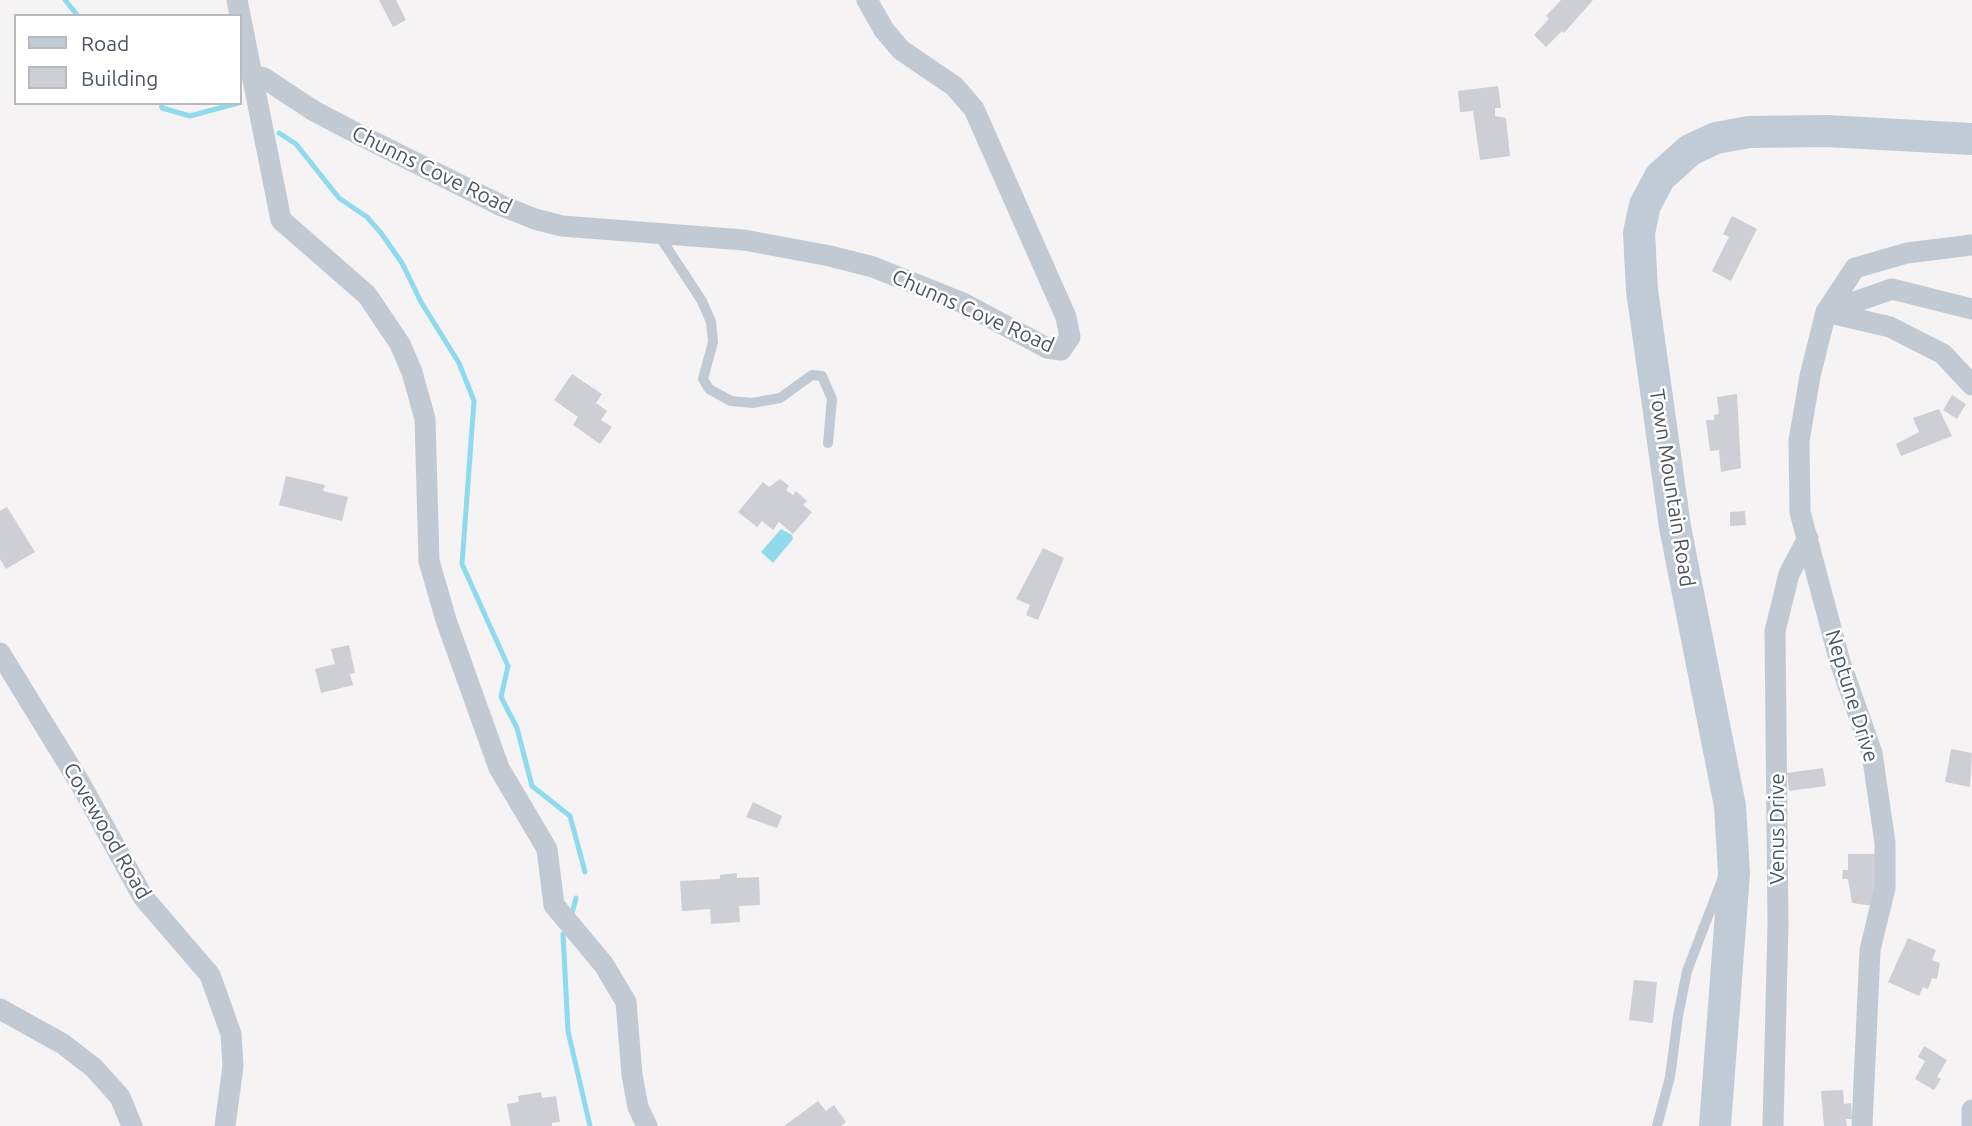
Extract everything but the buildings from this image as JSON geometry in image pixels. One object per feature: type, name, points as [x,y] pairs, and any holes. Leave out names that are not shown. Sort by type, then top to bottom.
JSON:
[{"type":"main road","name":"Town Mountain Road","points":[[1715,1126],[1730,944],[1733,852],[1730,806],[1675,527],[1644,303],[1639,233],[1645,205],[1660,177],[1690,150],[1716,138],[1749,132],[1827,131],[1972,139]]},
{"type":"street","name":"Chunns Cove Road","points":[[254,75],[356,133],[502,206],[535,219],[562,226],[744,240],[809,251],[873,267],[963,303],[1047,348],[1058,351],[1065,348],[1070,337],[1066,317],[974,109],[954,86],[901,50],[884,30],[867,0]]},
{"type":"street","points":[[242,22],[281,220],[368,295],[400,344],[412,372],[425,419],[429,561],[446,620],[499,768],[547,849],[554,905],[604,965],[626,1002],[632,1075],[638,1107],[647,1126]]},
{"type":"street","name":"Neptune Drive","points":[[1862,1126],[1870,950],[1885,888],[1885,843],[1872,753],[1850,695],[1800,512],[1799,441],[1810,376],[1826,312],[1855,268],[1908,253],[1972,244]]},
{"type":"street","points":[[1826,312],[1892,289],[1972,309]]},
{"type":"street","points":[[1826,312],[1890,327],[1943,354],[1972,385]]},
{"type":"street","name":"Venus Drive","points":[[1773,1126],[1778,924],[1775,631],[1789,574],[1808,538]]},
{"type":"street","name":"Covewood Road","points":[[0,653],[80,783],[143,897],[210,975],[231,1034],[233,1066],[225,1126]]},
{"type":"street","points":[[0,1009],[63,1044],[94,1068],[120,1097],[132,1126]]},
{"type":"street","points":[[1972,1110],[1972,1126]]},
{"type":"lane","points":[[658,234],[702,301],[711,322],[713,342],[703,379],[709,389],[731,401],[752,402],[780,398],[812,375],[822,376],[832,400],[828,443]]},
{"type":"lane","points":[[1657,1126],[1670,1077],[1687,971],[1733,852]]},
{"type":"water","points":[[781,529],[792,535],[793,539],[773,563],[761,552]]},
{"type":"waterway","points":[[65,0],[76,14]]},
{"type":"waterway","points":[[161,105],[162,108],[190,116],[231,105]]},
{"type":"waterway","points":[[279,133],[296,144],[339,198],[367,217],[381,233],[402,263],[421,302],[459,363],[474,401],[462,564],[508,666],[501,697],[517,728],[532,786],[570,816],[585,872]]},
{"type":"waterway","points":[[572,913],[576,898]]},
{"type":"waterway","points":[[563,934],[568,1031],[590,1126]]}]
